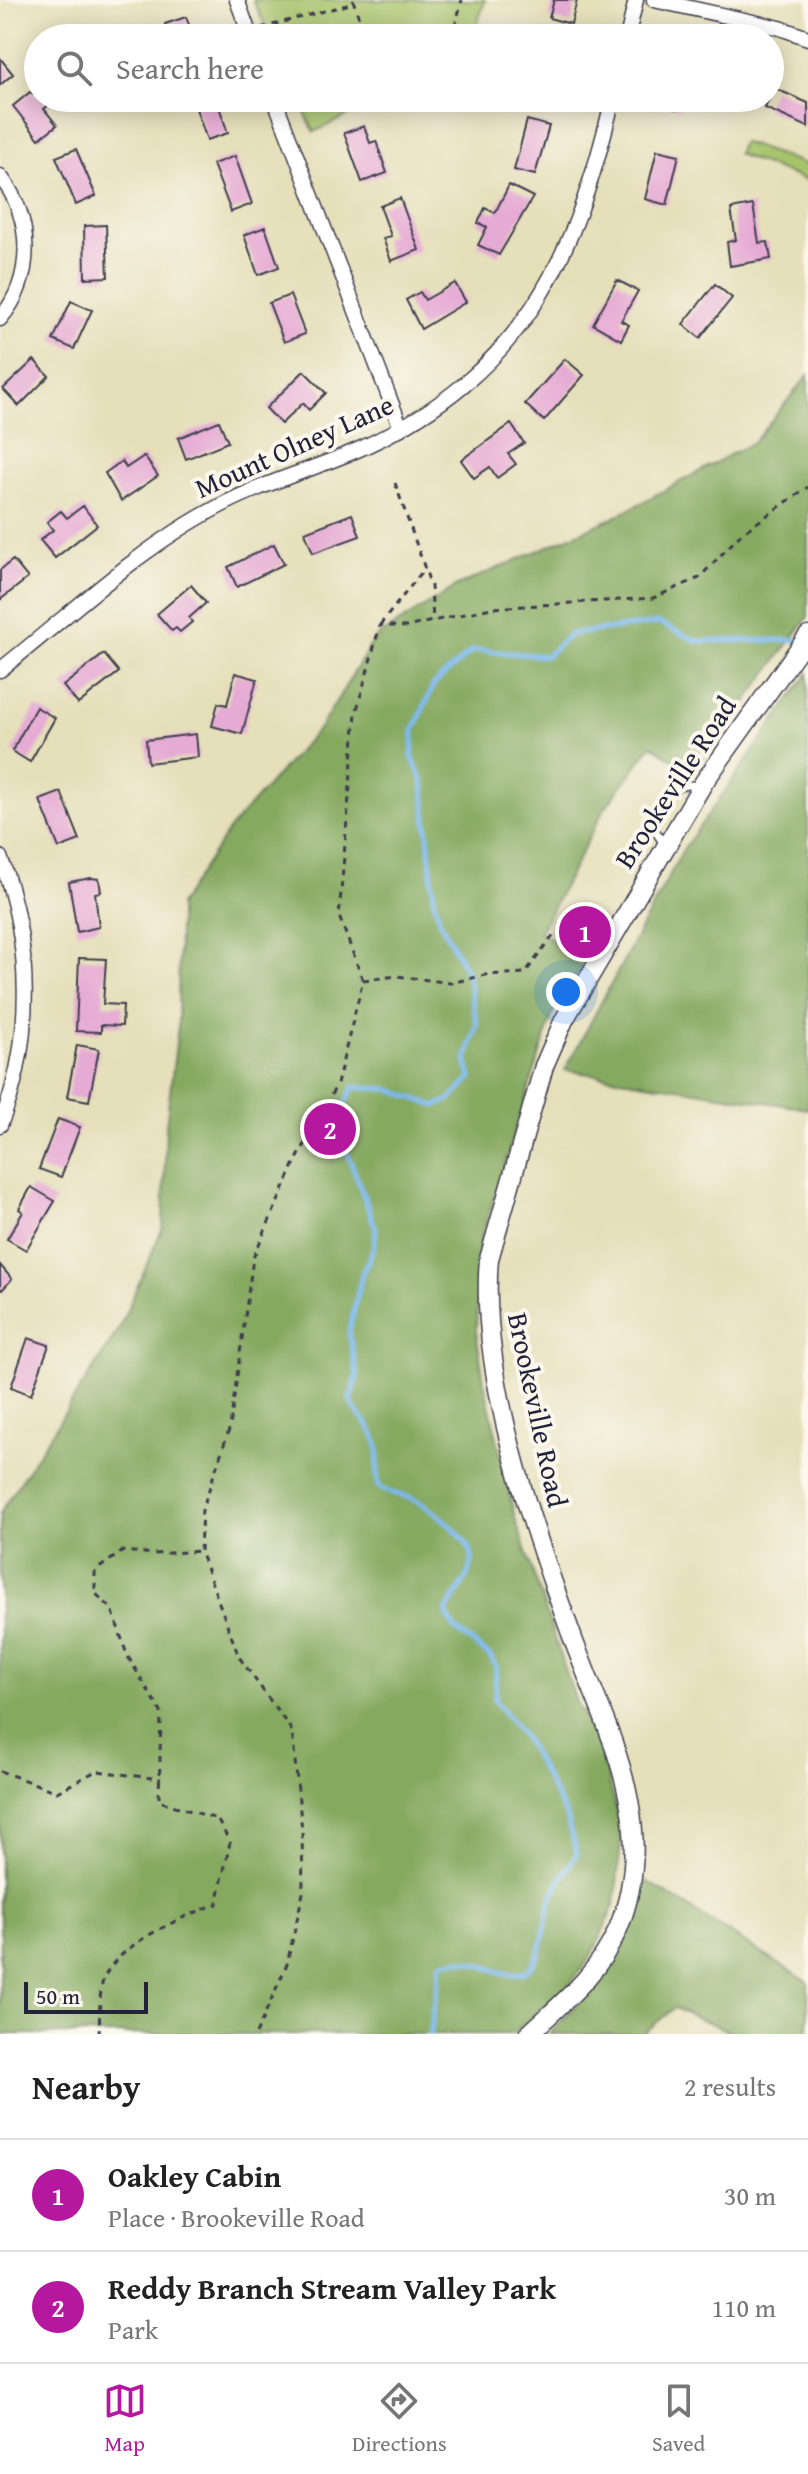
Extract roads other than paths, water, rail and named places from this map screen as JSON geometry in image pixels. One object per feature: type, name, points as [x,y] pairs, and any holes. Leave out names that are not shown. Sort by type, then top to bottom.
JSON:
[{"type":"street","points":[[237,0],[246,24]]},
{"type":"street","points":[[630,24],[636,0]]},
{"type":"street","points":[[654,0],[762,24]]},
{"type":"street","points":[[784,29],[808,38]]},
{"type":"street","points":[[279,112],[401,428]]},
{"type":"street","name":"Mount Olney Lane","points":[[0,670],[175,531],[220,505],[362,448],[401,428],[445,401],[487,365],[532,309],[575,230],[594,177],[610,112]]},
{"type":"street","points":[[0,176],[23,223],[26,243],[25,274],[0,319]]},
{"type":"street","name":"Brookeville Road","points":[[529,2034],[599,1965],[618,1928],[633,1872],[634,1828],[630,1790],[619,1751],[570,1631],[523,1493],[490,1343],[489,1259],[544,1066],[564,1020],[701,787],[808,636]]},
{"type":"street","points":[[0,857],[23,946],[25,1006],[18,1071],[0,1125]]},
{"type":"waterway","points":[[430,2034],[441,1963],[464,1960],[516,1974],[527,1970],[540,1950],[554,1891],[577,1853],[565,1813],[525,1739],[495,1701],[496,1667],[490,1656],[455,1629],[446,1612],[468,1574],[471,1552],[458,1533],[437,1514],[415,1500],[379,1487],[376,1440],[350,1401],[357,1375],[349,1332],[362,1274],[374,1247],[376,1229],[338,1128],[339,1113],[354,1087],[388,1089],[436,1106],[451,1099],[471,1078],[466,1060],[477,1025],[467,973],[440,922],[434,900],[423,782],[412,757],[414,730],[434,684],[473,650],[546,656],[571,634],[659,623],[697,641],[799,640]]},
{"type":"place","name":"Oakley Cabin","points":[[585,932]]},
{"type":"place","name":"Reddy Branch Stream Valley Park","points":[[330,1129]]}]
